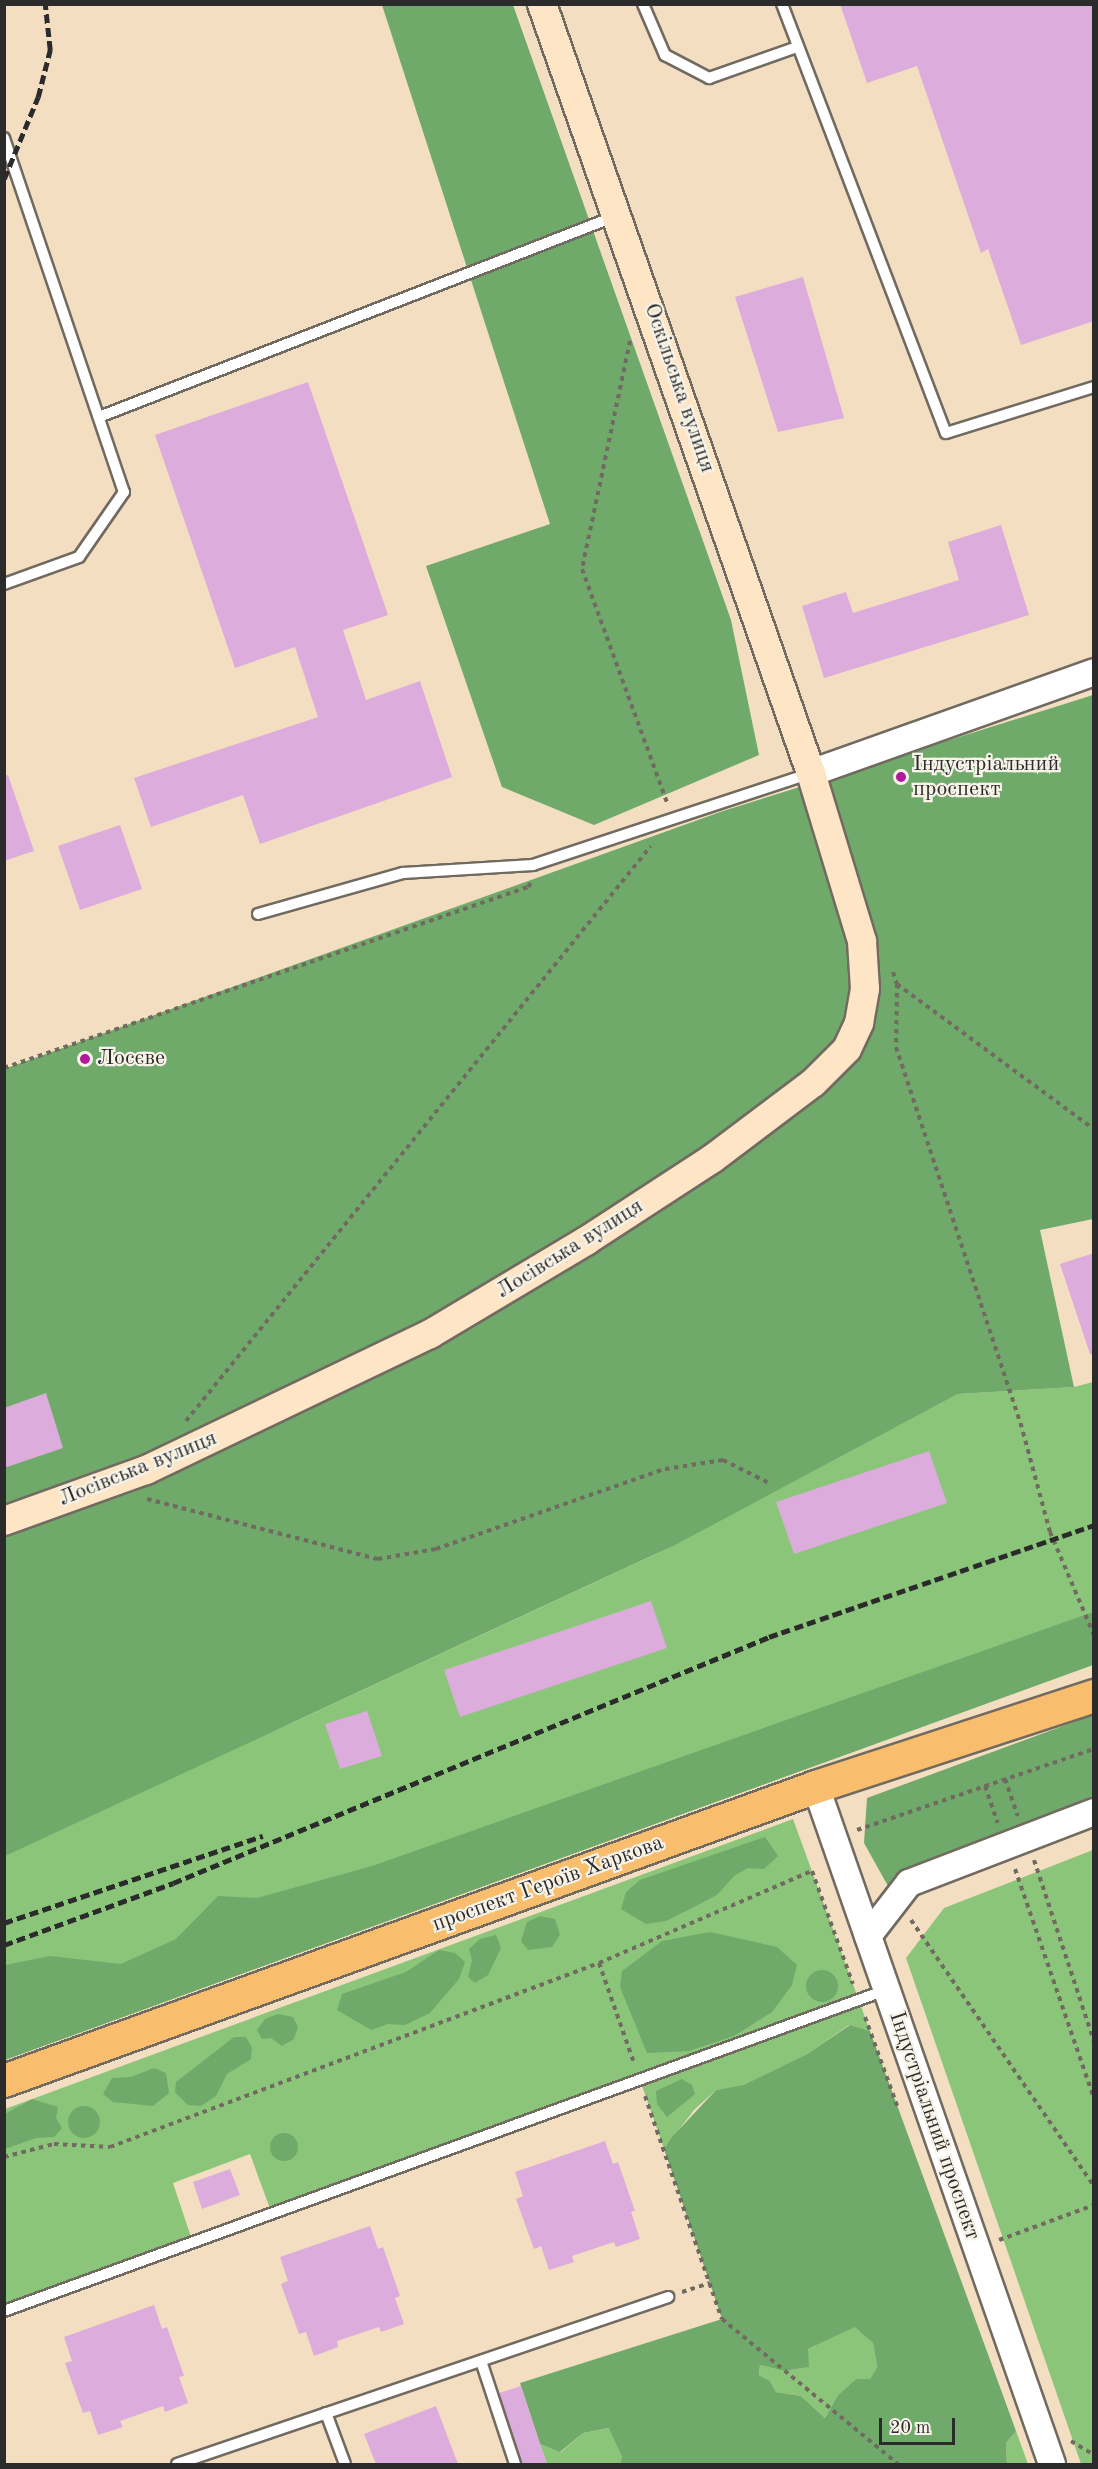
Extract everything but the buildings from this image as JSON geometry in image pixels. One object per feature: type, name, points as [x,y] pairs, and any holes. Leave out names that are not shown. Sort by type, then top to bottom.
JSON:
[{"type":"main road","name":"Оскільська вулиця","points":[[543,4],[812,772]]},
{"type":"main road","name":"Лосівська вулиця","points":[[4,1521],[157,1465],[430,1334],[586,1241],[712,1160],[820,1077],[847,1049],[859,1023],[865,989],[862,941],[812,772]]},
{"type":"main road","name":"проспект Героїв Харкова","points":[[4,2081],[816,1787],[1094,1696]]},
{"type":"street","points":[[812,772],[1094,672]]},
{"type":"street","name":"Індустріальний проспект","points":[[816,1787],[1052,2464]]},
{"type":"street","points":[[868,1936],[909,1882],[1094,1812]]},
{"type":"lane","points":[[643,4],[665,55],[709,78],[797,47]]},
{"type":"lane","points":[[782,4],[946,433],[1094,387]]},
{"type":"lane","points":[[4,138],[124,492],[79,557],[4,584]]},
{"type":"lane","points":[[99,417],[618,216]]},
{"type":"lane","points":[[258,914],[403,873],[532,865],[812,772]]},
{"type":"lane","points":[[4,2311],[886,1990]]},
{"type":"lane","points":[[177,2464],[206,2460],[326,2413],[668,2297]]},
{"type":"lane","points":[[481,2361],[515,2464]]},
{"type":"lane","points":[[326,2413],[345,2464]]},
{"type":"path","points":[[183,1424],[673,819],[582,569],[633,329]]},
{"type":"path","points":[[4,1068],[528,887],[551,859]]},
{"type":"path","points":[[897,984],[896,1047],[1019,1421],[1050,1532],[1094,1635]]},
{"type":"path","points":[[100,1487],[378,1559],[436,1549],[665,1469],[723,1460],[771,1484]]},
{"type":"path","points":[[834,1838],[1094,1749]]},
{"type":"path","points":[[1005,1779],[1016,1841],[1094,2099]]},
{"type":"path","points":[[985,1786],[1016,1841],[1094,2041]]},
{"type":"path","points":[[897,1899],[1094,2186]]},
{"type":"path","points":[[599,1963],[722,2319],[898,2464]]},
{"type":"path","points":[[996,2241],[1094,2205]]},
{"type":"path","points":[[668,2297],[710,2283]]},
{"type":"green space","points":[[382,5],[513,5],[731,620],[759,755],[594,825],[502,787],[426,566],[550,524]]},
{"type":"green space","points":[[1093,695],[1093,1219],[1040,1230],[1074,1387],[958,1394],[675,1545],[5,1856],[4,1069],[723,811]]},
{"type":"green space","points":[[1093,1382],[1093,1655],[5,2026],[4,1848],[292,1723],[658,1553],[958,1394],[1074,1387]]},
{"type":"green space","points":[[1093,1612],[1093,1665],[5,2060],[5,1965],[50,1956],[121,1964],[176,1939],[218,1896],[257,1898],[372,1866]]},
{"type":"green space","points":[[1093,1715],[1093,1803],[888,1886],[864,1843],[867,1798]]},
{"type":"green space","points":[[793,1819],[870,2031],[849,2025],[807,2054],[744,2086],[716,2090],[694,2110],[664,2149],[640,2080],[272,2214],[250,2154],[173,2183],[193,2243],[5,2311],[5,2109]]},
{"type":"green space","points":[[765,1837],[778,1856],[764,1869],[748,1868],[734,1876],[717,1895],[666,1921],[646,1924],[621,1909],[626,1892],[640,1880]]},
{"type":"green space","points":[[1093,1850],[1094,2464],[1081,2464],[906,1958],[944,1908]]},
{"type":"green space","points":[[540,1916],[555,1919],[560,1935],[552,1947],[528,1950],[521,1941],[527,1922]]},
{"type":"green space","points":[[710,1932],[777,1947],[797,1965],[792,1985],[772,2012],[734,2036],[689,2051],[647,2053],[620,1987],[622,1971],[662,1941]]},
{"type":"green space","points":[[496,1935],[501,1948],[488,1975],[475,1983],[468,1977],[472,1960],[469,1949],[480,1939]]},
{"type":"green space","points":[[439,1950],[455,1953],[465,1962],[459,1979],[430,2013],[405,2025],[388,2024],[371,2030],[337,2010],[342,1994],[406,1972]]},
{"type":"green space","points":[[822,1970],[834,1974],[838,1986],[834,1998],[822,2002],[810,1998],[806,1986],[810,1974]]},
{"type":"green space","points":[[278,2014],[293,2017],[298,2027],[294,2039],[282,2046],[271,2038],[262,2039],[257,2030],[265,2019]]},
{"type":"green space","points":[[850,2025],[870,2031],[1016,2431],[1006,2443],[1007,2464],[620,2464],[622,2457],[609,2428],[583,2433],[560,2452],[540,2444],[520,2383],[722,2319],[664,2149],[672,2137],[716,2090],[744,2085],[807,2054]],"holes":[[[855,2327],[873,2343],[877,2367],[870,2379],[856,2379],[838,2395],[825,2418],[801,2396],[776,2392],[770,2381],[759,2375],[760,2365],[784,2371],[809,2367],[808,2349]]]},
{"type":"green space","points":[[234,2037],[246,2037],[252,2048],[251,2059],[227,2074],[216,2096],[201,2106],[188,2105],[175,2092],[176,2082]]},
{"type":"green space","points":[[154,2068],[166,2073],[169,2093],[153,2106],[113,2102],[103,2094],[112,2078],[131,2077]]},
{"type":"green space","points":[[682,2079],[692,2085],[695,2094],[667,2117],[657,2104],[656,2091]]},
{"type":"green space","points":[[32,2099],[58,2107],[56,2118],[62,2128],[54,2137],[36,2138],[5,2149],[5,2114]]},
{"type":"green space","points":[[84,2106],[96,2110],[100,2122],[96,2134],[84,2138],[72,2134],[68,2122],[72,2110]]},
{"type":"green space","points":[[284,2133],[294,2137],[298,2147],[294,2157],[284,2161],[274,2157],[270,2147],[274,2137]]},
{"type":"green space","points":[[856,2326],[873,2343],[877,2367],[870,2379],[856,2379],[838,2395],[825,2418],[801,2396],[776,2392],[770,2381],[759,2375],[760,2366],[610,2428],[760,2365],[784,2371],[808,2367],[808,2349]]},
{"type":"green space","points":[[610,2428],[622,2457],[620,2464],[547,2464],[540,2444],[561,2452],[583,2433]]},
{"type":"green space","points":[[1016,2431],[1028,2464],[1007,2464],[1006,2443]]},
{"type":"railway","points":[[4,179],[38,97],[50,50],[45,4]]},
{"type":"railway","points":[[4,1945],[173,1883],[769,1637],[1094,1525]]},
{"type":"railway","points":[[4,1923],[263,1836]]},
{"type":"place","name":"Індустріальний проспект","points":[[901,777]]},
{"type":"place","name":"Лосєве","points":[[85,1059]]}]
